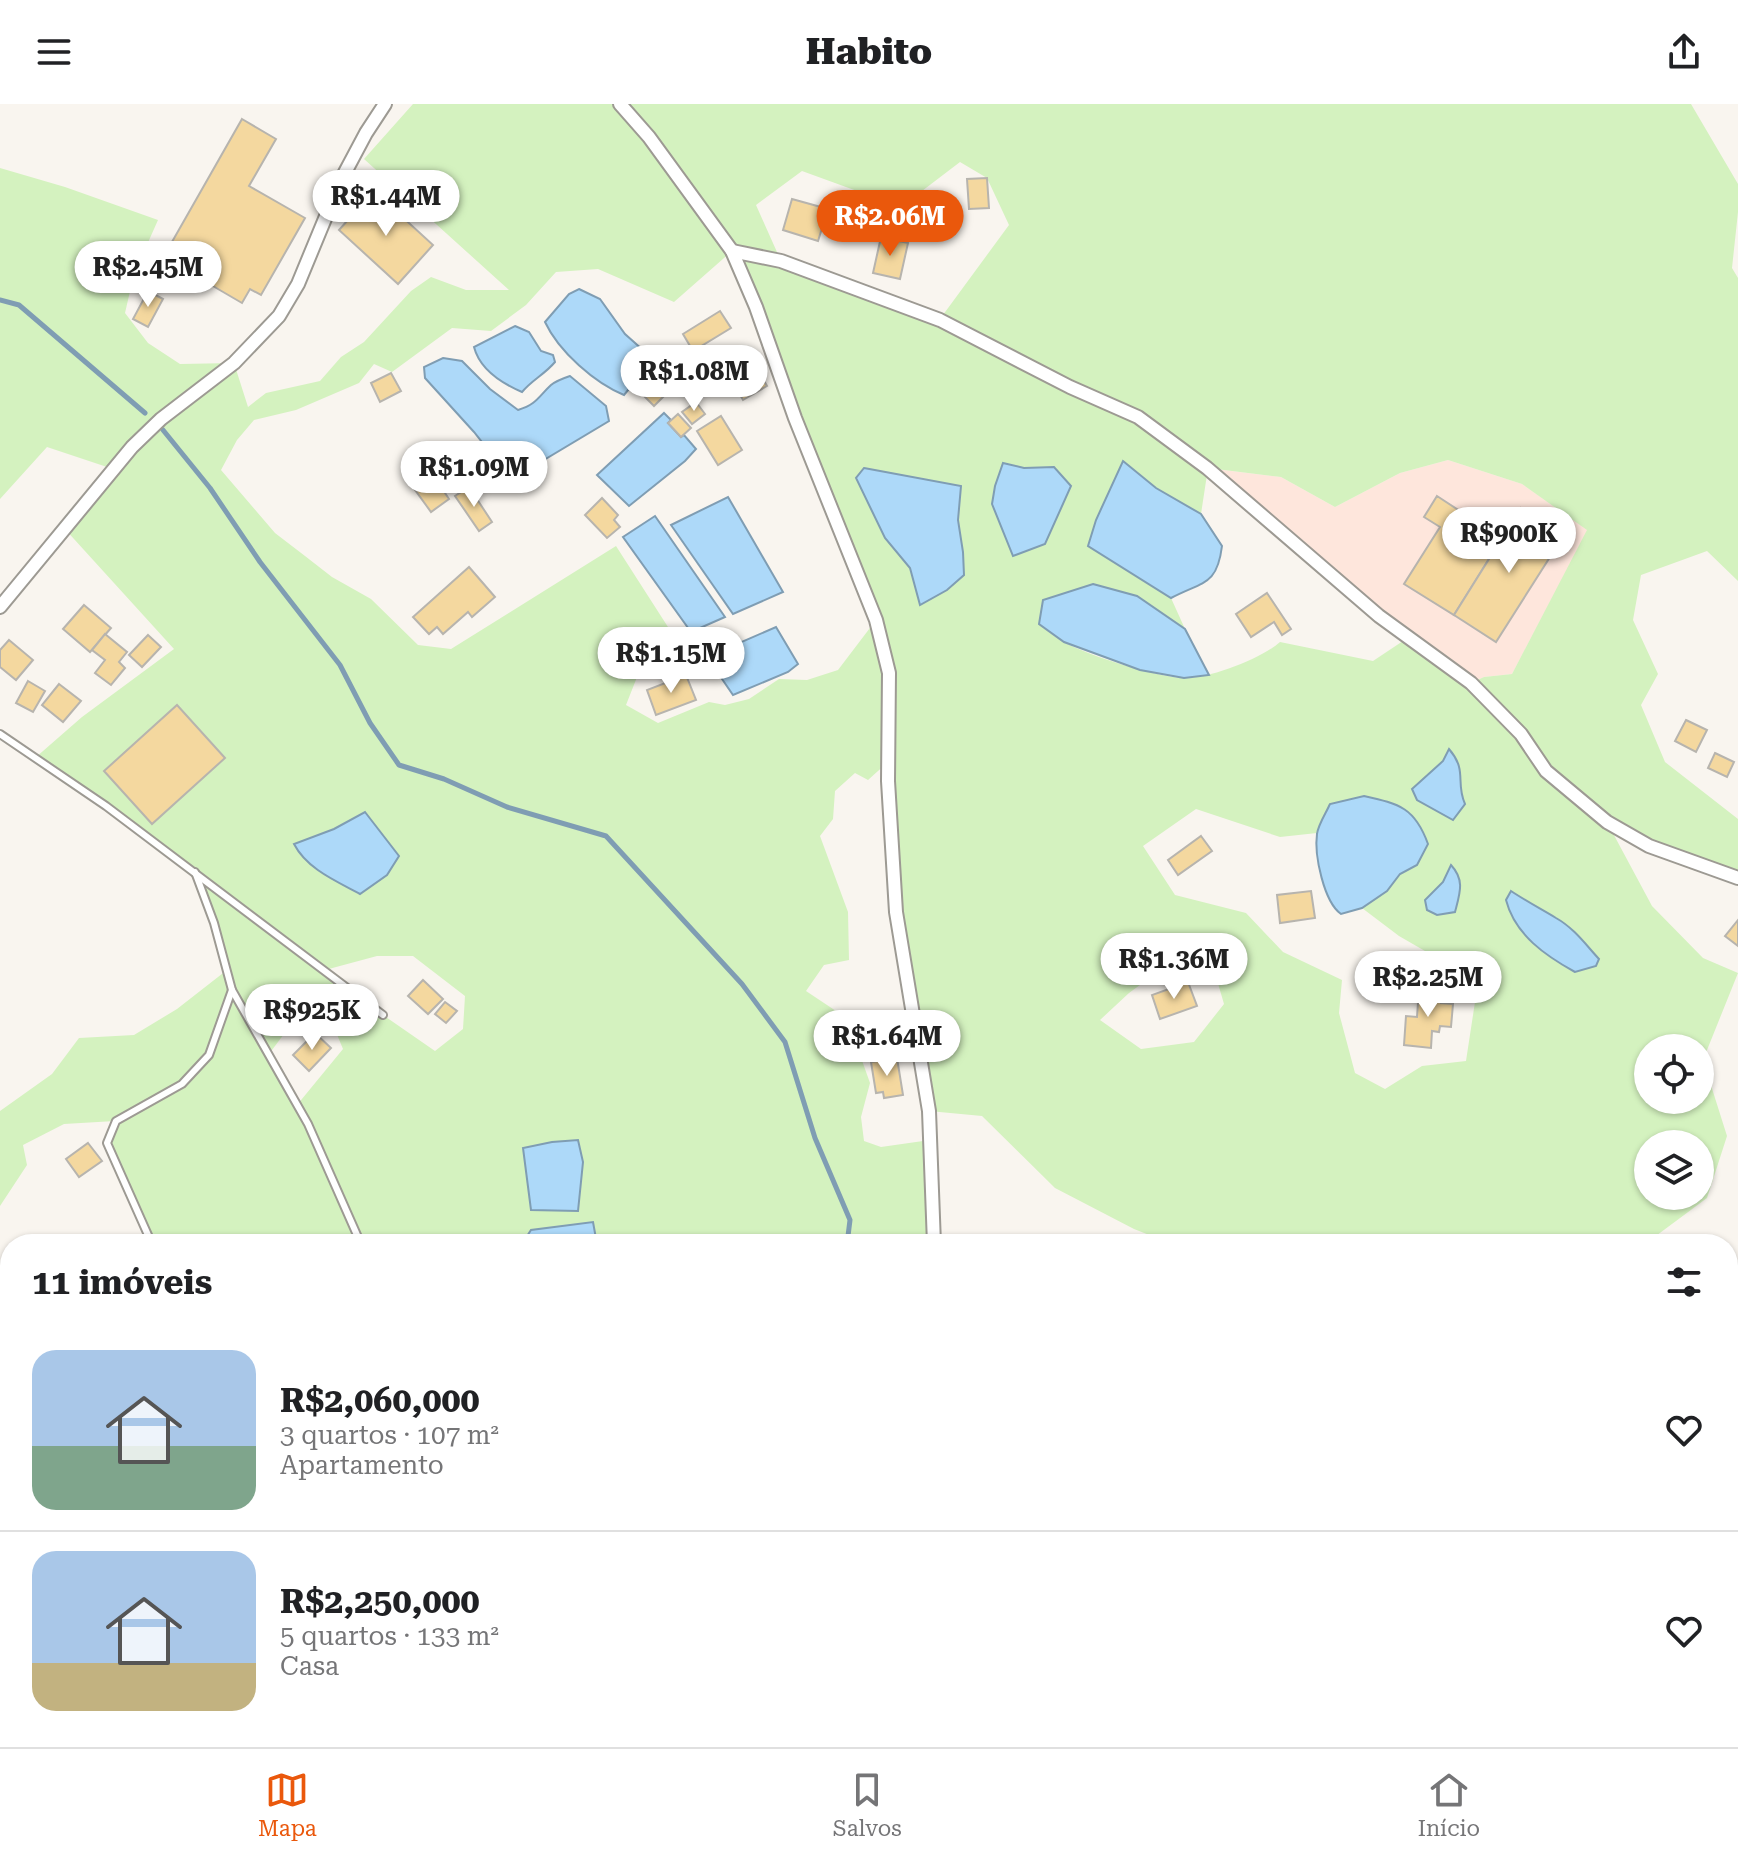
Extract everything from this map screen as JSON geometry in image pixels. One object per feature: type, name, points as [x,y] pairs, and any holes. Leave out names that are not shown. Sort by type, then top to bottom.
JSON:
[{"type":"street","points":[[0,607],[132,447],[161,419],[234,363],[279,316],[298,284],[341,180],[385,104]]},
{"type":"street","points":[[620,104],[649,137],[732,251],[876,620],[889,673],[888,781],[896,912],[929,1111],[934,1234]]},
{"type":"street","points":[[732,251],[781,261],[940,320],[1070,387],[1138,417],[1207,468],[1379,616],[1471,683],[1521,734],[1546,771],[1607,822],[1649,846],[1738,878]]},
{"type":"lane","points":[[0,734],[106,806],[383,1015]]},
{"type":"lane","points":[[195,872],[214,923],[232,990],[308,1124],[357,1234]]},
{"type":"lane","points":[[148,1234],[107,1143],[116,1121],[182,1084],[209,1055],[232,990]]},
{"type":"shaded area","points":[[1448,460],[1522,484],[1588,530],[1512,674],[1484,677],[1471,683],[1379,616],[1207,468],[1281,477],[1335,507],[1400,473]]},
{"type":"green space","points":[[413,104],[1691,104],[1738,184],[1732,268],[1738,278],[1738,581],[1707,551],[1641,575],[1633,620],[1658,674],[1641,705],[1665,762],[1738,819],[1738,878],[1608,824],[1652,906],[1703,958],[1738,973],[1713,1034],[1634,1034],[1634,1114],[1714,1114],[1714,1095],[1727,1136],[1714,1176],[1714,1130],[1634,1130],[1634,1210],[1691,1210],[1658,1234],[1147,1234],[1055,1188],[982,1116],[929,1111],[896,912],[888,762],[868,780],[855,773],[835,791],[833,819],[820,836],[848,912],[849,960],[824,965],[806,991],[842,1015],[859,1052],[870,1083],[861,1117],[864,1141],[881,1147],[930,1140],[934,1234],[148,1234],[107,1143],[115,1121],[64,1124],[23,1145],[27,1165],[0,1206],[0,1111],[52,1074],[79,1038],[134,1035],[177,1009],[227,970],[195,872],[35,758],[82,717],[174,649],[64,528],[113,469],[47,447],[0,499],[0,168],[158,220],[134,274],[125,313],[148,343],[180,364],[234,363],[248,407],[266,393],[320,381],[341,357],[364,342],[411,291],[431,277],[466,290],[509,290],[364,159]],"holes":[[[960,162],[987,178],[1009,225],[940,319],[781,261],[756,205],[802,171],[901,207]],[[732,251],[876,620],[838,670],[807,680],[779,679],[749,699],[725,705],[709,702],[658,723],[626,705],[639,672],[684,652],[616,546],[451,649],[418,645],[371,599],[332,577],[275,533],[221,470],[237,440],[254,420],[296,410],[359,383],[374,364],[392,372],[452,328],[491,331],[526,305],[556,272],[598,269],[674,302]],[[1448,460],[1522,484],[1587,530],[1512,674],[1484,677],[1471,683],[1409,637],[1373,661],[1280,642],[1234,667],[1183,678],[1139,669],[1089,653],[1064,642],[1039,624],[1043,600],[1093,584],[1137,596],[1185,629],[1171,598],[1088,546],[1096,520],[1123,461],[1156,488],[1201,514],[1208,468],[1281,477],[1335,507],[1400,473]],[[1364,796],[1417,865],[1400,874],[1387,891],[1362,908],[1399,936],[1444,962],[1475,1002],[1466,1061],[1422,1066],[1385,1089],[1355,1073],[1339,1013],[1342,980],[1283,952],[1246,913],[1175,895],[1143,846],[1196,809],[1280,837],[1317,833],[1331,804]],[[377,956],[413,956],[465,996],[463,1029],[435,1051],[325,970]],[[1210,956],[1224,1004],[1194,1042],[1141,1049],[1100,1020],[1129,993],[1166,966]],[[296,1018],[331,1020],[343,1049],[297,1105],[269,1054]]]},
{"type":"water","points":[[579,289],[600,299],[625,334],[644,351],[643,372],[624,395],[601,383],[579,365],[559,344],[545,322],[569,294]]},
{"type":"water","points":[[515,326],[529,332],[541,351],[553,355],[555,362],[522,392],[492,375],[474,347]]},
{"type":"water","points":[[443,358],[462,361],[490,389],[518,410],[533,403],[553,384],[570,376],[606,406],[609,421],[544,460],[527,483],[500,465],[425,378],[424,367]]},
{"type":"water","points":[[664,413],[671,420],[668,423],[696,449],[629,506],[597,475]]},
{"type":"water","points":[[1123,461],[1156,488],[1201,514],[1222,546],[1216,569],[1207,581],[1171,598],[1088,546],[1096,520]]},
{"type":"water","points":[[1003,463],[1024,468],[1054,467],[1071,486],[1045,544],[1013,556],[992,504]]},
{"type":"water","points":[[864,468],[961,486],[958,520],[964,575],[947,590],[920,605],[910,568],[885,538],[856,478]]},
{"type":"water","points":[[728,497],[783,592],[733,614],[671,525]]},
{"type":"water","points":[[655,516],[725,617],[691,632],[623,537]]},
{"type":"water","points":[[1093,584],[1137,596],[1185,629],[1209,675],[1184,678],[1140,670],[1064,642],[1039,624],[1043,600]]},
{"type":"water","points":[[776,627],[798,664],[788,672],[733,695],[707,657]]},
{"type":"water","points":[[1449,749],[1460,770],[1465,804],[1453,820],[1417,800],[1412,789],[1443,761]]},
{"type":"water","points":[[1364,796],[1397,805],[1412,815],[1428,844],[1417,865],[1400,874],[1387,891],[1362,908],[1341,914],[1325,889],[1317,854],[1318,830],[1330,804]]},
{"type":"water","points":[[365,812],[399,856],[387,875],[360,894],[306,861],[294,844],[334,829]]},
{"type":"water","points":[[1451,865],[1460,881],[1455,912],[1437,915],[1427,910],[1425,900],[1443,882]]},
{"type":"water","points":[[1511,891],[1568,927],[1599,959],[1596,966],[1575,972],[1533,943],[1510,912],[1506,900]]},
{"type":"water","points":[[578,1140],[583,1162],[578,1211],[531,1210],[523,1148]]},
{"type":"water","points":[[593,1222],[595,1234],[528,1234],[531,1230]]},
{"type":"building","points":[[242,119],[276,139],[249,186],[305,218],[261,295],[250,289],[242,303],[206,282],[214,269],[194,258],[179,283],[156,270]]},
{"type":"building","points":[[987,178],[989,208],[969,209],[967,179]]},
{"type":"building","points":[[374,191],[433,245],[398,284],[339,230]]},
{"type":"building","points":[[792,199],[828,209],[818,241],[783,230]]},
{"type":"building","points":[[881,237],[908,243],[900,279],[873,273]]},
{"type":"building","points":[[148,291],[163,299],[148,327],[133,319]]},
{"type":"building","points":[[720,311],[731,328],[693,351],[683,334]]},
{"type":"building","points":[[747,351],[767,386],[743,400],[723,365]]},
{"type":"building","points":[[669,372],[679,381],[654,406],[645,397]]},
{"type":"building","points":[[391,373],[401,391],[380,402],[371,383]]},
{"type":"building","points":[[696,402],[705,414],[692,424],[682,412]]},
{"type":"building","points":[[678,414],[691,428],[681,437],[668,423]]},
{"type":"building","points":[[721,416],[742,450],[718,465],[697,431]]},
{"type":"building","points":[[439,462],[456,485],[445,493],[449,499],[431,512],[410,483]]},
{"type":"building","points":[[469,487],[492,522],[479,531],[455,496]]},
{"type":"building","points":[[1437,496],[1466,515],[1460,523],[1497,546],[1454,615],[1404,584],[1440,527],[1424,517]]},
{"type":"building","points":[[602,498],[618,515],[614,520],[620,527],[607,538],[585,515]]},
{"type":"building","points":[[1521,508],[1564,535],[1496,642],[1454,615]]},
{"type":"building","points":[[469,567],[495,597],[472,617],[468,612],[443,634],[437,627],[429,634],[413,617]]},
{"type":"building","points":[[1267,593],[1291,629],[1282,635],[1274,622],[1251,637],[1236,614]]},
{"type":"building","points":[[84,605],[111,628],[90,652],[63,629]]},
{"type":"building","points":[[105,634],[127,652],[119,662],[125,668],[111,685],[95,673],[105,660],[92,650]]},
{"type":"building","points":[[148,635],[161,647],[142,667],[129,655]]},
{"type":"building","points":[[9,640],[33,660],[16,680],[0,667],[0,650]]},
{"type":"building","points":[[686,675],[696,700],[656,715],[647,690]]},
{"type":"building","points":[[28,681],[45,691],[33,712],[16,703]]},
{"type":"building","points":[[59,684],[81,701],[63,722],[42,705]]},
{"type":"building","points":[[177,705],[225,758],[152,824],[104,771]]},
{"type":"building","points":[[1686,720],[1707,730],[1696,752],[1675,741]]},
{"type":"building","points":[[1715,753],[1734,762],[1727,777],[1708,768]]},
{"type":"building","points":[[1201,836],[1212,851],[1178,875],[1168,860]]},
{"type":"building","points":[[1311,891],[1315,918],[1280,923],[1277,895]]},
{"type":"building","points":[[1738,920],[1738,946],[1725,936]]},
{"type":"building","points":[[423,980],[443,999],[428,1014],[408,996]]},
{"type":"building","points":[[1188,982],[1197,1006],[1160,1019],[1152,995]]},
{"type":"building","points":[[1419,988],[1443,990],[1441,1003],[1453,1004],[1451,1027],[1440,1026],[1439,1032],[1432,1031],[1431,1048],[1404,1045],[1406,1016],[1417,1017]]},
{"type":"building","points":[[445,1002],[457,1011],[446,1023],[435,1014]]},
{"type":"building","points":[[315,1033],[331,1048],[309,1071],[293,1055]]},
{"type":"building","points":[[897,1058],[903,1095],[884,1098],[883,1092],[876,1093],[871,1062]]},
{"type":"building","points":[[88,1143],[102,1161],[79,1177],[66,1159]]},
{"type":"waterway","points":[[0,300],[19,305],[145,413]]},
{"type":"waterway","points":[[163,430],[210,488],[260,562],[340,665],[370,723],[399,765],[444,779],[507,807],[606,836],[742,984],[785,1042],[815,1138],[850,1220],[848,1234]]}]
